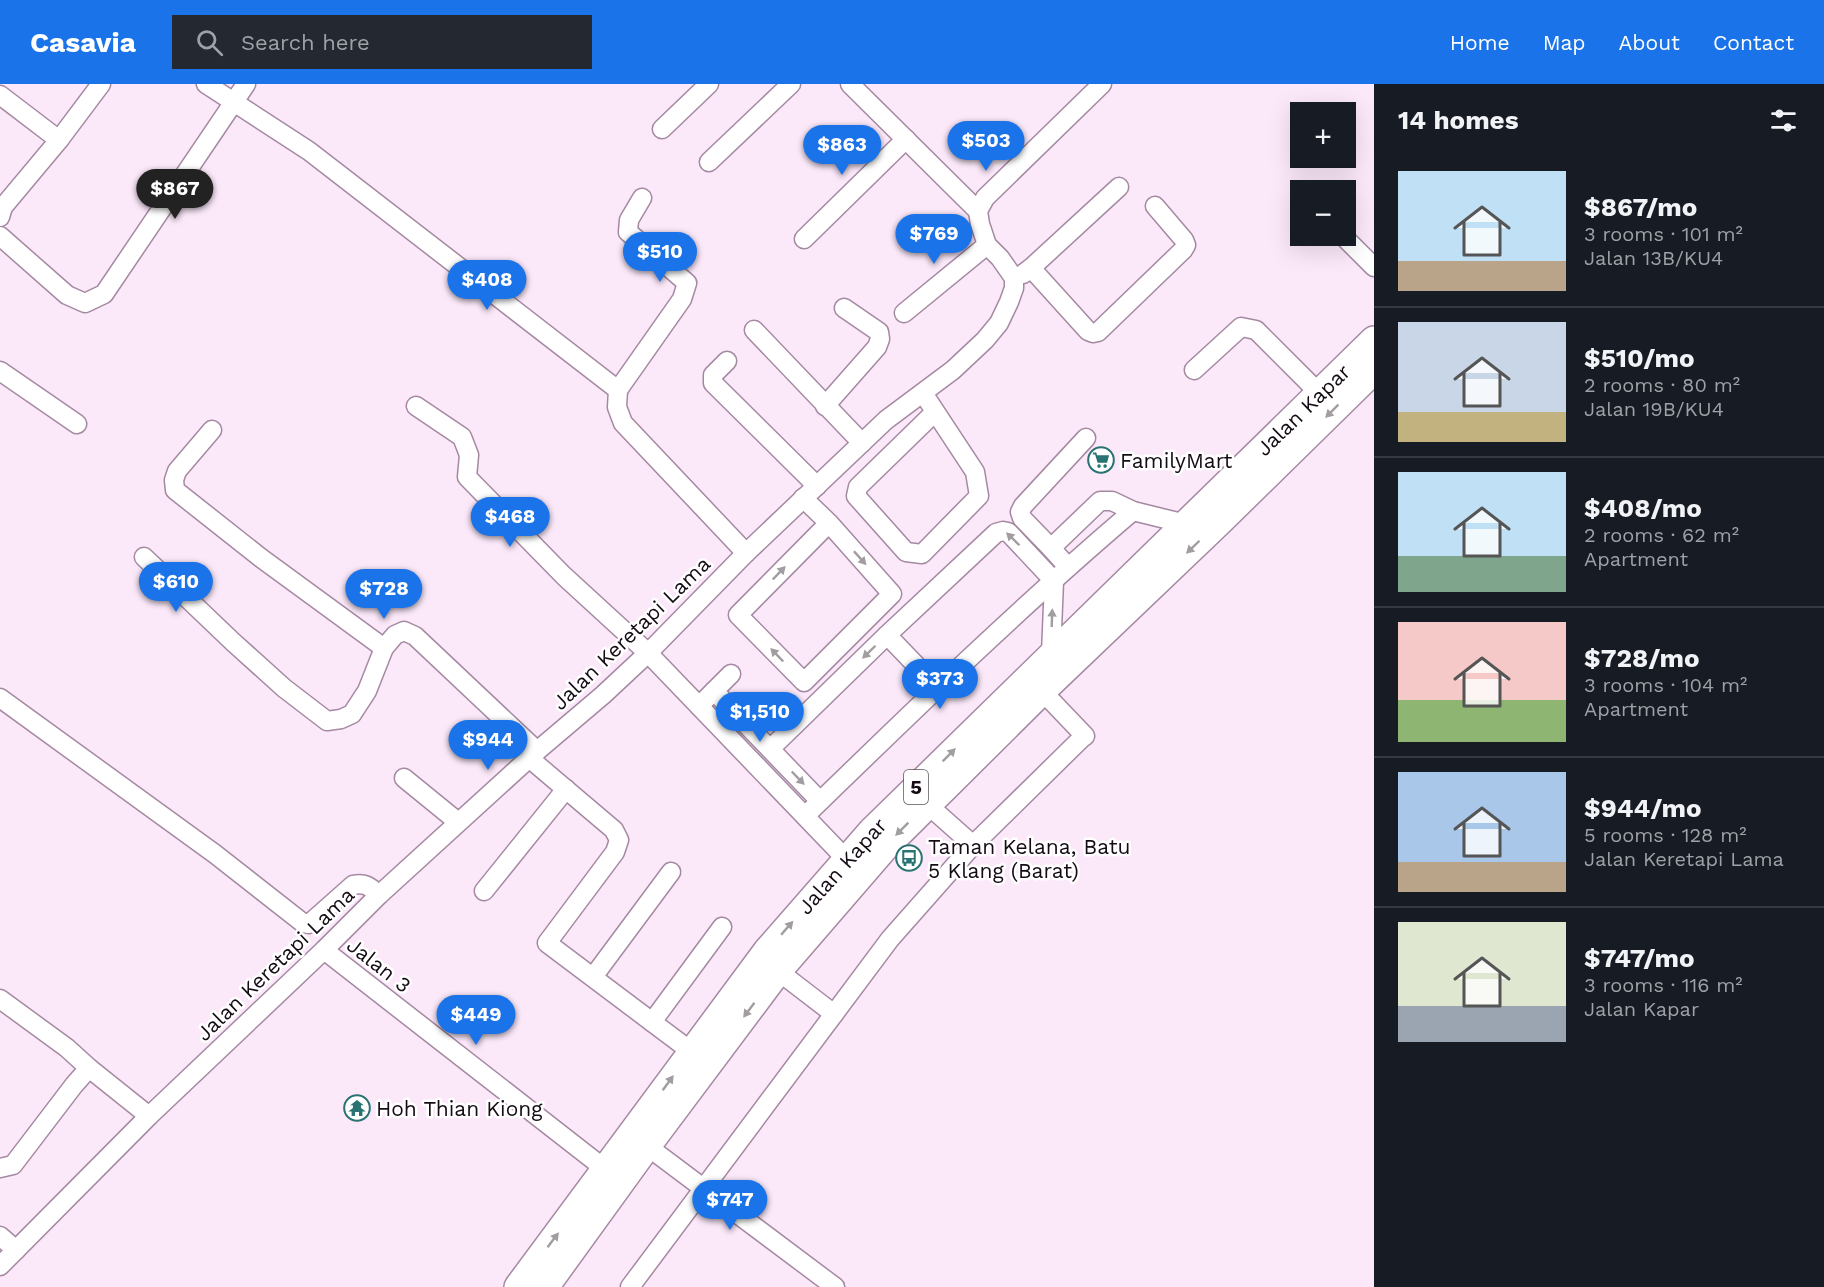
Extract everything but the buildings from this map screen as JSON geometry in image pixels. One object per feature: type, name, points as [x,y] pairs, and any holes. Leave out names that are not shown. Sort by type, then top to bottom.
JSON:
[{"type":"highway","name":"Jalan Kapar","points":[[518,1287],[767,951],[846,859],[1051,654],[1374,340]]},
{"type":"highway","name":"Jalan Kapar","points":[[545,1287],[647,1146],[778,972],[886,846],[1374,370]]},
{"type":"street","points":[[0,217],[3,207],[59,140],[101,84]]},
{"type":"street","points":[[206,84],[309,151],[618,390]]},
{"type":"street","points":[[0,236],[68,295],[85,303],[104,294],[246,84]]},
{"type":"street","points":[[662,129],[710,84]]},
{"type":"street","points":[[709,162],[791,84]]},
{"type":"street","points":[[850,84],[978,211],[987,245],[1000,258],[1014,278],[1032,268],[1119,187]]},
{"type":"street","points":[[978,211],[985,198],[1102,84]]},
{"type":"street","points":[[0,95],[59,140]]},
{"type":"street","points":[[804,238],[906,139]]},
{"type":"street","points":[[642,198],[629,220],[628,232],[687,283],[682,299],[618,390],[617,407],[623,423],[746,553]]},
{"type":"street","points":[[1032,268],[1088,331],[1098,332],[1184,250],[1186,245],[1184,240],[1155,206]]},
{"type":"street","points":[[904,313],[987,245]]},
{"type":"street","points":[[1353,246],[1374,267]]},
{"type":"street","name":"Jalan Keretapi Lama","points":[[0,1266],[149,1116],[379,895],[648,653],[746,553],[886,420],[953,370],[986,340],[999,322],[1009,302],[1014,288],[1014,278]]},
{"type":"street","points":[[825,406],[877,346],[880,339],[879,332],[844,308]]},
{"type":"street","points":[[1194,370],[1241,327],[1256,330],[1319,393]]},
{"type":"street","points":[[754,330],[862,444]]},
{"type":"street","points":[[727,361],[713,375],[713,383],[810,492],[829,523],[892,594],[804,682],[738,615],[829,523]]},
{"type":"street","points":[[0,371],[77,424]]},
{"type":"street","points":[[923,393],[975,472],[978,496],[922,554],[906,552],[856,496],[858,487],[935,412]]},
{"type":"street","points":[[416,406],[462,437],[469,455],[467,477],[564,576],[648,653],[846,859]]},
{"type":"street","points":[[212,430],[177,471],[174,480],[176,490],[261,558],[384,648]]},
{"type":"street","points":[[1068,567],[1022,518],[1020,512],[1086,438]]},
{"type":"street","points":[[1051,548],[1100,501],[1112,501],[1132,512],[1186,524]]},
{"type":"street","points":[[805,816],[937,687],[1068,567],[1132,512]]},
{"type":"street","points":[[770,749],[996,533],[1008,532],[1054,581],[1051,654]]},
{"type":"street","points":[[144,557],[275,681],[327,721],[341,719],[352,714],[367,691],[384,648],[395,635],[404,631],[415,636],[566,789],[614,830],[619,840],[615,852],[547,943],[692,1052]]},
{"type":"street","points":[[887,635],[937,687]]},
{"type":"street","points":[[699,706],[731,674]]},
{"type":"street","points":[[714,691],[820,801]]},
{"type":"street","points":[[630,1287],[891,939],[974,845],[1085,736],[1042,692]]},
{"type":"street","name":"Jalan 3","points":[[0,698],[215,854],[303,923],[309,924],[327,947],[605,1169]]},
{"type":"street","points":[[404,778],[458,822]]},
{"type":"street","points":[[484,891],[566,789]]},
{"type":"street","points":[[927,805],[974,845]]},
{"type":"street","points":[[592,977],[671,872]]},
{"type":"street","points":[[309,924],[353,885],[361,883],[369,885],[379,895]]},
{"type":"street","points":[[651,1022],[722,927]]},
{"type":"street","points":[[778,972],[834,1014]]},
{"type":"street","points":[[0,999],[68,1048],[89,1068],[149,1116]]},
{"type":"street","points":[[0,1168],[14,1165],[89,1068]]},
{"type":"street","points":[[647,1146],[835,1287]]},
{"type":"street","points":[[0,1236],[16,1250]]},
{"type":"place","name":"FamilyMart","points":[[1101,460]]},
{"type":"place","name":"Taman Kelana, Batu 5 Klang (Barat)","points":[[909,858]]},
{"type":"place","name":"Hoh Thian Kiong","points":[[357,1108]]}]
